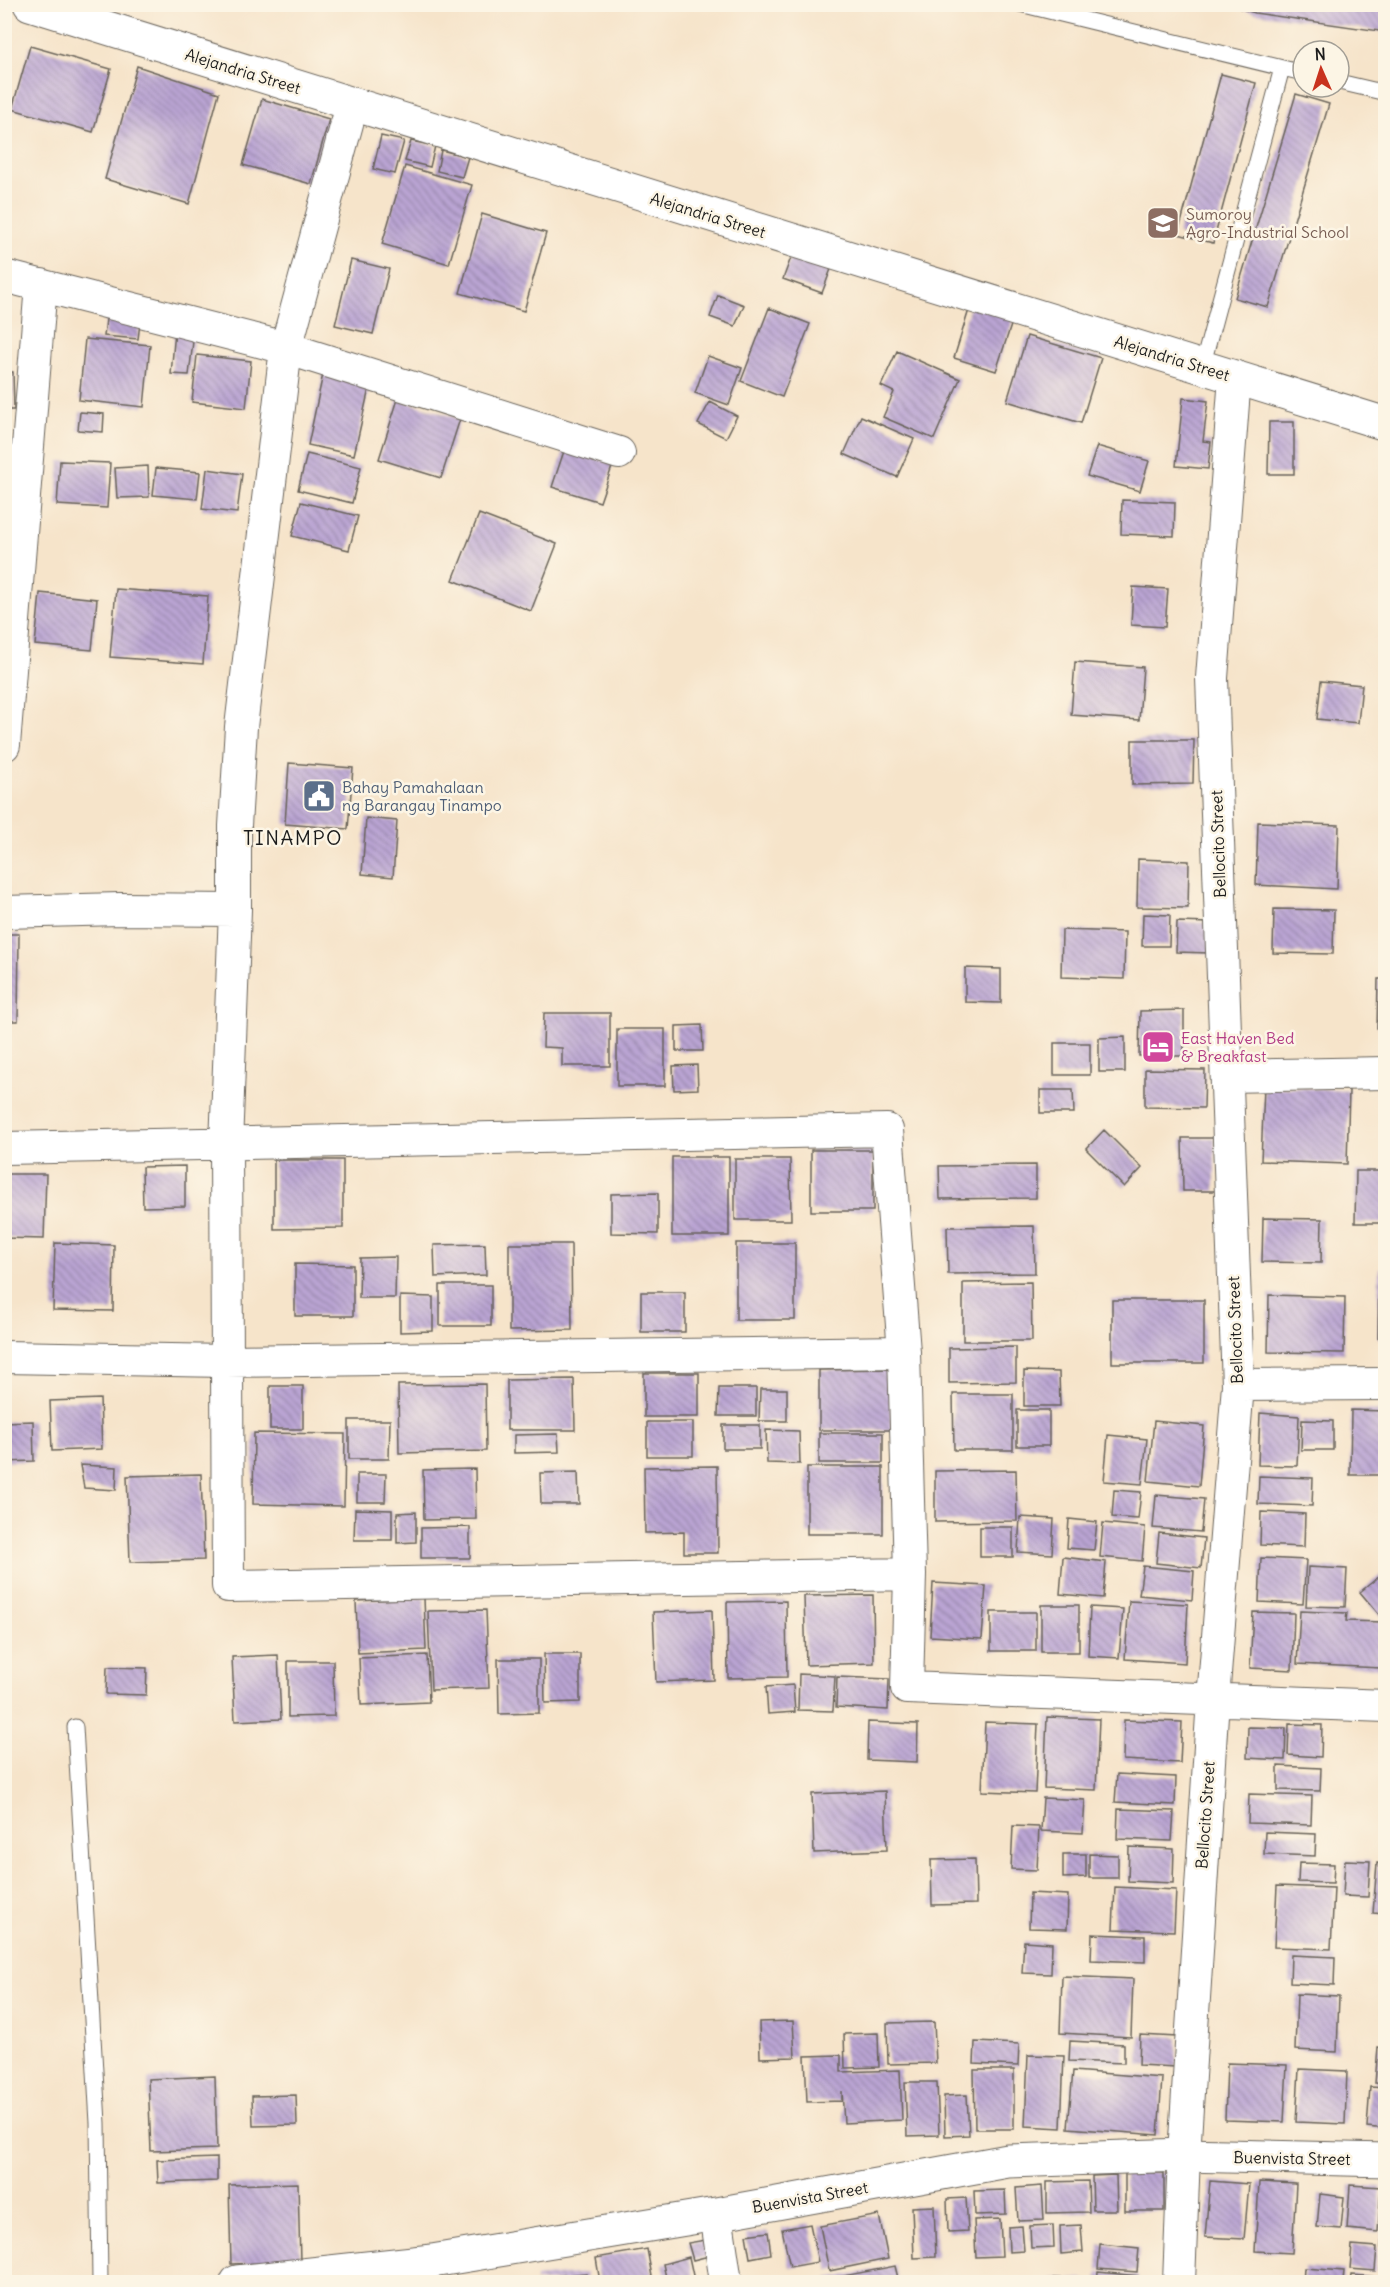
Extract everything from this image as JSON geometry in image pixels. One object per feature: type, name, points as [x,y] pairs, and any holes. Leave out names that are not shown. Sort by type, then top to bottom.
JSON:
[{"type":"main road","name":"Alejandria Street","points":[[30,4],[1386,424]]},
{"type":"main road","name":"Buenvista Street","points":[[237,2283],[432,2261],[716,2214],[1008,2161],[1184,2155],[1386,2160]]},
{"type":"street","points":[[352,105],[286,348],[241,726],[235,826],[235,910],[226,1144],[228,1586],[910,1574]]},
{"type":"street","points":[[4,276],[286,348],[619,453]]},
{"type":"street","points":[[4,745],[41,285]]},
{"type":"street","name":"Bellocito Street","points":[[1179,2283],[1184,2155],[1212,1699],[1238,1385],[1212,678],[1235,377]]},
{"type":"street","points":[[4,912],[120,909],[235,910]]},
{"type":"street","points":[[1227,1076],[1386,1073]]},
{"type":"street","points":[[4,1148],[887,1130],[904,1352],[910,1574],[907,1688],[1386,1706]]},
{"type":"street","points":[[4,1357],[226,1361],[904,1352]]},
{"type":"street","points":[[1238,1385],[1386,1384]]},
{"type":"street","points":[[716,2214],[726,2283]]},
{"type":"lane","points":[[1020,4],[1291,70]]},
{"type":"lane","points":[[1202,367],[1282,68]]},
{"type":"lane","points":[[1351,85],[1386,93]]},
{"type":"lane","points":[[75,1727],[98,2123],[100,2283]]},
{"type":"building","points":[[1225,4],[1342,4],[1386,11],[1386,32],[1255,13]]},
{"type":"building","points":[[30,46],[111,69],[93,132],[12,109]]},
{"type":"building","points":[[137,66],[219,93],[189,204],[105,179]]},
{"type":"building","points":[[1221,74],[1256,83],[1213,243],[1178,234]]},
{"type":"building","points":[[262,99],[329,119],[311,184],[243,165]]},
{"type":"building","points":[[1295,99],[1312,99],[1329,104],[1268,307],[1235,298]]},
{"type":"building","points":[[381,136],[404,141],[395,174],[373,169]]},
{"type":"building","points":[[411,141],[435,146],[430,167],[405,161]]},
{"type":"building","points":[[441,150],[468,157],[462,177],[437,171]]},
{"type":"building","points":[[405,166],[472,185],[449,264],[382,244]]},
{"type":"building","points":[[482,214],[546,233],[524,311],[460,293]]},
{"type":"building","points":[[792,255],[831,269],[822,293],[783,279]]},
{"type":"building","points":[[351,260],[389,269],[373,334],[335,325]]},
{"type":"building","points":[[718,295],[744,305],[735,326],[710,317]]},
{"type":"building","points":[[4,297],[9,298],[6,335],[4,335]]},
{"type":"building","points":[[972,300],[1015,313],[996,371],[954,358]]},
{"type":"building","points":[[769,308],[810,324],[782,397],[741,381]]},
{"type":"building","points":[[106,319],[140,323],[138,339],[104,336]]},
{"type":"building","points":[[175,331],[194,333],[189,375],[171,374]]},
{"type":"building","points":[[1027,336],[1101,358],[1081,423],[1007,401]]},
{"type":"building","points":[[85,339],[150,345],[144,407],[79,400]]},
{"type":"building","points":[[897,351],[960,379],[934,439],[883,417],[894,392],[881,386]]},
{"type":"building","points":[[197,355],[251,361],[246,408],[192,402]]},
{"type":"building","points":[[708,356],[742,368],[729,405],[695,393]]},
{"type":"building","points":[[4,372],[13,372],[14,410],[4,410]]},
{"type":"building","points":[[323,374],[370,384],[354,455],[308,445]]},
{"type":"building","points":[[1183,398],[1208,401],[1203,441],[1211,442],[1208,469],[1176,466]]},
{"type":"building","points":[[398,399],[460,419],[441,478],[379,459]]},
{"type":"building","points":[[710,402],[737,416],[726,438],[698,424]]},
{"type":"building","points":[[80,412],[104,414],[103,432],[78,430]]},
{"type":"building","points":[[861,416],[914,439],[897,477],[844,454]]},
{"type":"building","points":[[1269,422],[1294,422],[1294,474],[1268,474]]},
{"type":"building","points":[[1097,446],[1149,461],[1140,491],[1087,476]]},
{"type":"building","points":[[565,448],[613,464],[600,502],[552,487]]},
{"type":"building","points":[[307,454],[361,467],[352,503],[298,490]]},
{"type":"building","points":[[60,461],[110,463],[107,508],[57,505]]},
{"type":"building","points":[[148,466],[149,497],[117,498],[115,468]]},
{"type":"building","points":[[156,468],[200,472],[197,499],[153,495]]},
{"type":"building","points":[[207,469],[242,474],[237,513],[202,509]]},
{"type":"building","points":[[1122,500],[1175,502],[1174,536],[1121,534]]},
{"type":"building","points":[[301,502],[358,516],[349,550],[292,536]]},
{"type":"building","points":[[479,514],[557,544],[531,611],[453,580]]},
{"type":"building","points":[[1133,587],[1168,589],[1165,627],[1131,625]]},
{"type":"building","points":[[116,589],[208,596],[203,664],[110,657]]},
{"type":"building","points":[[40,593],[97,599],[92,650],[35,645]]},
{"type":"building","points":[[1075,662],[1143,667],[1139,720],[1071,715]]},
{"type":"building","points":[[1321,681],[1362,685],[1358,723],[1317,719]]},
{"type":"building","points":[[1132,740],[1194,740],[1193,784],[1132,785]]},
{"type":"building","name":"Bahay Pamahalaan ng Barangay Tinampo","points":[[289,763],[353,768],[348,829],[285,824]]},
{"type":"building","points":[[366,818],[397,821],[393,877],[362,874]]},
{"type":"building","points":[[1258,822],[1339,825],[1337,889],[1256,885]]},
{"type":"building","points":[[1138,859],[1189,861],[1188,908],[1137,907]]},
{"type":"building","points":[[1274,909],[1334,910],[1333,954],[1273,953]]},
{"type":"building","points":[[1143,914],[1170,915],[1169,946],[1142,946]]},
{"type":"building","points":[[1177,922],[1210,923],[1210,953],[1176,952]]},
{"type":"building","points":[[1062,930],[1125,932],[1124,979],[1061,977]]},
{"type":"building","points":[[4,934],[19,934],[18,1021],[4,1021]]},
{"type":"building","points":[[965,968],[1001,969],[1001,1003],[965,1002]]},
{"type":"building","points":[[1378,979],[1386,979],[1386,1028],[1377,1028]]},
{"type":"building","points":[[1184,1010],[1184,1056],[1139,1056],[1140,1011]]},
{"type":"building","points":[[544,1013],[610,1013],[610,1066],[562,1066],[562,1048],[543,1047]]},
{"type":"building","points":[[702,1025],[703,1051],[676,1051],[676,1026]]},
{"type":"building","points":[[617,1029],[665,1029],[665,1086],[617,1086]]},
{"type":"building","points":[[1125,1037],[1125,1072],[1099,1072],[1099,1038]]},
{"type":"building","points":[[1054,1043],[1090,1043],[1090,1075],[1054,1075]]},
{"type":"building","points":[[697,1065],[698,1089],[674,1090],[673,1066]]},
{"type":"building","points":[[1145,1069],[1205,1070],[1204,1108],[1145,1107]]},
{"type":"building","points":[[1264,1087],[1349,1090],[1347,1164],[1261,1161]]},
{"type":"building","points":[[1040,1090],[1073,1090],[1074,1113],[1040,1113]]},
{"type":"building","points":[[1104,1130],[1142,1168],[1124,1187],[1086,1149]]},
{"type":"building","points":[[1182,1138],[1215,1138],[1215,1191],[1183,1191]]},
{"type":"building","points":[[811,1150],[873,1150],[873,1211],[811,1211]]},
{"type":"building","points":[[672,1157],[729,1157],[729,1236],[672,1236]]},
{"type":"building","points":[[735,1159],[790,1159],[791,1220],[735,1220]]},
{"type":"building","points":[[274,1160],[343,1160],[343,1228],[274,1229]]},
{"type":"building","points":[[1036,1165],[1036,1198],[940,1199],[939,1166]]},
{"type":"building","points":[[185,1166],[185,1206],[143,1207],[142,1167]]},
{"type":"building","points":[[1356,1171],[1386,1171],[1386,1223],[1355,1223]]},
{"type":"building","points":[[4,1174],[46,1174],[44,1239],[4,1238]]},
{"type":"building","points":[[658,1193],[658,1234],[611,1233],[611,1194]]},
{"type":"building","points":[[1263,1218],[1322,1219],[1321,1263],[1262,1262]]},
{"type":"building","points":[[1034,1226],[1035,1273],[948,1274],[947,1227]]},
{"type":"building","points":[[55,1243],[114,1245],[113,1311],[53,1310]]},
{"type":"building","points":[[736,1243],[795,1243],[795,1320],[736,1320]]},
{"type":"building","points":[[485,1244],[486,1275],[435,1277],[434,1245]]},
{"type":"building","points":[[509,1244],[571,1244],[572,1330],[509,1331]]},
{"type":"building","points":[[396,1257],[395,1298],[359,1298],[360,1258]]},
{"type":"building","points":[[295,1264],[353,1265],[353,1316],[295,1316]]},
{"type":"building","points":[[1379,1268],[1386,1268],[1386,1339],[1378,1338]]},
{"type":"building","points":[[1031,1282],[1032,1341],[963,1341],[963,1283]]},
{"type":"building","points":[[440,1285],[491,1285],[491,1326],[440,1326]]},
{"type":"building","points":[[641,1292],[685,1292],[685,1332],[641,1332]]},
{"type":"building","points":[[1269,1295],[1345,1297],[1344,1353],[1268,1352]]},
{"type":"building","points":[[400,1296],[433,1297],[433,1331],[400,1332]]},
{"type":"building","points":[[1112,1300],[1204,1300],[1204,1363],[1112,1363]]},
{"type":"building","points":[[1016,1347],[1016,1382],[949,1383],[949,1348]]},
{"type":"building","points":[[890,1369],[891,1430],[819,1430],[819,1370]]},
{"type":"building","points":[[1024,1371],[1059,1372],[1060,1406],[1024,1406]]},
{"type":"building","points":[[644,1373],[699,1373],[699,1417],[644,1417]]},
{"type":"building","points":[[574,1379],[575,1430],[507,1430],[507,1380]]},
{"type":"building","points":[[485,1384],[486,1451],[399,1453],[398,1385]]},
{"type":"building","points":[[270,1386],[303,1386],[303,1429],[270,1429]]},
{"type":"building","points":[[719,1388],[756,1388],[756,1416],[718,1416]]},
{"type":"building","points":[[760,1389],[787,1389],[787,1421],[759,1421]]},
{"type":"building","points":[[953,1394],[1013,1394],[1013,1450],[954,1450]]},
{"type":"building","points":[[100,1399],[102,1449],[52,1451],[50,1401]]},
{"type":"building","points":[[1017,1410],[1049,1410],[1049,1446],[1017,1446]]},
{"type":"building","points":[[1351,1410],[1386,1411],[1386,1475],[1350,1475]]},
{"type":"building","points":[[1260,1413],[1299,1416],[1297,1466],[1258,1465]]},
{"type":"building","points":[[349,1420],[390,1420],[389,1459],[349,1459]]},
{"type":"building","points":[[1302,1420],[1333,1421],[1333,1450],[1301,1450]]},
{"type":"building","points":[[33,1421],[34,1461],[4,1462],[4,1422]]},
{"type":"building","points":[[1154,1421],[1204,1426],[1199,1486],[1148,1481]]},
{"type":"building","points":[[647,1422],[693,1422],[693,1456],[647,1456]]},
{"type":"building","points":[[723,1425],[760,1425],[760,1449],[723,1449]]},
{"type":"building","points":[[766,1430],[799,1431],[800,1464],[767,1463]]},
{"type":"building","points":[[254,1433],[345,1434],[344,1506],[253,1504]]},
{"type":"building","points":[[819,1433],[883,1433],[883,1463],[819,1463]]},
{"type":"building","points":[[558,1434],[559,1452],[514,1453],[514,1435]]},
{"type":"building","points":[[1108,1435],[1147,1439],[1142,1484],[1104,1481]]},
{"type":"building","points":[[80,1465],[117,1467],[116,1490],[84,1488]]},
{"type":"building","points":[[717,1466],[718,1553],[684,1553],[684,1532],[645,1533],[644,1467]]},
{"type":"building","points":[[807,1467],[883,1467],[883,1534],[807,1534]]},
{"type":"building","points":[[475,1469],[476,1519],[424,1520],[423,1470]]},
{"type":"building","points":[[1016,1470],[1017,1521],[935,1522],[935,1471]]},
{"type":"building","points":[[578,1472],[579,1504],[541,1504],[540,1473]]},
{"type":"building","points":[[201,1474],[204,1560],[130,1562],[127,1476]]},
{"type":"building","points":[[357,1474],[386,1474],[385,1502],[357,1502]]},
{"type":"building","points":[[1259,1476],[1313,1478],[1312,1506],[1258,1504]]},
{"type":"building","points":[[1114,1490],[1141,1492],[1138,1519],[1112,1517]]},
{"type":"building","points":[[1156,1495],[1204,1499],[1201,1532],[1153,1528]]},
{"type":"building","points":[[355,1509],[392,1510],[392,1540],[354,1540]]},
{"type":"building","points":[[416,1512],[416,1542],[397,1543],[397,1513]]},
{"type":"building","points":[[1261,1512],[1305,1514],[1304,1547],[1260,1545]]},
{"type":"building","points":[[1020,1517],[1054,1519],[1052,1554],[1018,1552]]},
{"type":"building","points":[[1069,1519],[1097,1522],[1094,1550],[1067,1548]]},
{"type":"building","points":[[1103,1523],[1145,1527],[1142,1561],[1100,1557]]},
{"type":"building","points":[[470,1527],[470,1558],[421,1558],[421,1528]]},
{"type":"building","points":[[980,1527],[1013,1527],[1013,1557],[980,1557]]},
{"type":"building","points":[[1159,1533],[1204,1538],[1201,1568],[1156,1563]]},
{"type":"building","points":[[1063,1557],[1106,1562],[1103,1598],[1060,1594]]},
{"type":"building","points":[[1261,1558],[1306,1560],[1303,1604],[1259,1602]]},
{"type":"building","points":[[1143,1566],[1194,1571],[1192,1600],[1139,1595]]},
{"type":"building","points":[[1308,1567],[1347,1569],[1345,1607],[1306,1606]]},
{"type":"building","points":[[1386,1571],[1386,1623],[1360,1592]]},
{"type":"building","points":[[933,1583],[986,1586],[982,1639],[930,1636]]},
{"type":"building","points":[[873,1595],[874,1663],[806,1665],[804,1596]]},
{"type":"building","points":[[424,1598],[426,1650],[358,1653],[356,1601]]},
{"type":"building","points":[[786,1601],[787,1677],[728,1678],[727,1602]]},
{"type":"building","points":[[1129,1601],[1188,1604],[1185,1663],[1125,1659]]},
{"type":"building","points":[[1041,1605],[1079,1605],[1079,1652],[1041,1652]]},
{"type":"building","points":[[1090,1607],[1123,1609],[1119,1658],[1088,1656]]},
{"type":"building","points":[[486,1610],[489,1688],[431,1690],[428,1611]]},
{"type":"building","points":[[712,1610],[714,1680],[656,1682],[653,1612]]},
{"type":"building","points":[[1300,1611],[1347,1613],[1346,1621],[1383,1622],[1381,1668],[1297,1664]]},
{"type":"building","points":[[991,1612],[1036,1612],[1036,1651],[991,1651]]},
{"type":"building","points":[[1253,1612],[1294,1613],[1292,1670],[1250,1668]]},
{"type":"building","points":[[544,1654],[580,1654],[580,1702],[545,1703]]},
{"type":"building","points":[[278,1655],[281,1719],[235,1721],[232,1657]]},
{"type":"building","points":[[427,1655],[429,1702],[361,1705],[359,1658]]},
{"type":"building","points":[[498,1659],[539,1659],[539,1713],[499,1714]]},
{"type":"building","points":[[288,1661],[333,1661],[334,1716],[288,1717]]},
{"type":"building","points":[[107,1667],[147,1668],[146,1695],[106,1694]]},
{"type":"building","points":[[799,1674],[835,1676],[833,1711],[798,1710]]},
{"type":"building","points":[[837,1677],[889,1679],[888,1710],[836,1707]]},
{"type":"building","points":[[793,1685],[795,1712],[768,1714],[766,1687]]},
{"type":"building","points":[[1047,1717],[1099,1719],[1096,1790],[1044,1788]]},
{"type":"building","points":[[1124,1720],[1182,1722],[1180,1763],[1123,1760]]},
{"type":"building","points":[[868,1722],[918,1724],[917,1762],[867,1760]]},
{"type":"building","points":[[985,1722],[1038,1724],[1035,1793],[982,1791]]},
{"type":"building","points":[[1289,1724],[1322,1725],[1321,1757],[1288,1755]]},
{"type":"building","points":[[1248,1727],[1286,1728],[1285,1760],[1247,1758]]},
{"type":"building","points":[[1278,1766],[1321,1768],[1320,1791],[1278,1790]]},
{"type":"building","points":[[1117,1774],[1176,1777],[1175,1805],[1115,1802]]},
{"type":"building","points":[[885,1791],[887,1850],[814,1853],[812,1794]]},
{"type":"building","points":[[1249,1794],[1312,1796],[1311,1825],[1248,1823]]},
{"type":"building","points":[[1043,1798],[1085,1800],[1083,1833],[1041,1831]]},
{"type":"building","points":[[1118,1809],[1174,1811],[1172,1841],[1117,1839]]},
{"type":"building","points":[[1013,1826],[1039,1827],[1037,1870],[1011,1869]]},
{"type":"building","points":[[1265,1832],[1316,1834],[1315,1856],[1264,1854]]},
{"type":"building","points":[[1129,1847],[1174,1849],[1173,1883],[1128,1881]]},
{"type":"building","points":[[1063,1854],[1086,1854],[1086,1877],[1063,1878]]},
{"type":"building","points":[[1089,1854],[1118,1855],[1118,1878],[1089,1878]]},
{"type":"building","points":[[975,1859],[976,1904],[932,1905],[931,1860]]},
{"type":"building","points":[[1345,1860],[1370,1861],[1368,1897],[1343,1896]]},
{"type":"building","points":[[1299,1863],[1334,1864],[1333,1883],[1298,1882]]},
{"type":"building","points":[[1377,1863],[1386,1864],[1386,1914],[1373,1913]]},
{"type":"building","points":[[1277,1886],[1334,1888],[1331,1949],[1274,1947]]},
{"type":"building","points":[[1115,1887],[1176,1890],[1174,1931],[1113,1929]]},
{"type":"building","points":[[1030,1893],[1068,1895],[1067,1929],[1029,1928]]},
{"type":"building","points":[[1383,1922],[1386,1922],[1386,1949],[1381,1948]]},
{"type":"building","points":[[1092,1934],[1145,1936],[1145,1962],[1091,1960]]},
{"type":"building","points":[[1024,1941],[1052,1943],[1051,1974],[1022,1973]]},
{"type":"building","points":[[1291,1955],[1335,1957],[1334,1985],[1290,1983]]},
{"type":"building","points":[[1062,1976],[1133,1979],[1131,2037],[1060,2033]]},
{"type":"building","points":[[1297,1994],[1339,1996],[1337,2052],[1295,2050]]},
{"type":"building","points":[[793,2021],[795,2057],[760,2058],[759,2022]]},
{"type":"building","points":[[934,2022],[936,2063],[888,2064],[887,2023]]},
{"type":"building","points":[[878,2033],[879,2067],[845,2068],[844,2034]]},
{"type":"building","points":[[1140,2035],[1177,2037],[1176,2067],[1139,2065]]},
{"type":"building","points":[[1070,2041],[1124,2044],[1124,2063],[1069,2061]]},
{"type":"building","points":[[975,2042],[1019,2044],[1018,2066],[974,2064]]},
{"type":"building","points":[[1378,2047],[1386,2048],[1386,2084],[1375,2083]]},
{"type":"building","points":[[841,2055],[841,2072],[900,2070],[902,2120],[844,2123],[842,2091],[842,2101],[807,2102],[805,2056]]},
{"type":"building","points":[[1028,2055],[1064,2056],[1061,2128],[1025,2126]]},
{"type":"building","points":[[1227,2063],[1287,2065],[1284,2122],[1225,2120]]},
{"type":"building","points":[[1299,2069],[1347,2071],[1345,2124],[1296,2122]]},
{"type":"building","points":[[974,2070],[1014,2070],[1014,2129],[975,2129]]},
{"type":"building","points":[[1073,2071],[1162,2078],[1158,2135],[1068,2128]]},
{"type":"building","points":[[215,2076],[217,2149],[151,2151],[148,2079]]},
{"type":"building","points":[[905,2082],[937,2082],[939,2135],[907,2136]]},
{"type":"building","points":[[1370,2087],[1386,2088],[1386,2129],[1367,2127]]},
{"type":"building","points":[[296,2095],[297,2125],[253,2126],[252,2096]]},
{"type":"building","points":[[967,2095],[969,2135],[945,2136],[944,2096]]},
{"type":"building","points":[[217,2158],[217,2181],[158,2183],[157,2160]]},
{"type":"building","points":[[1125,2172],[1164,2173],[1164,2211],[1125,2211]]},
{"type":"building","points":[[1116,2175],[1117,2210],[1093,2210],[1092,2176]]},
{"type":"building","points":[[1088,2181],[1089,2212],[1047,2213],[1047,2182]]},
{"type":"building","points":[[1210,2181],[1249,2184],[1244,2239],[1205,2237]]},
{"type":"building","points":[[1259,2182],[1296,2184],[1292,2253],[1255,2251]]},
{"type":"building","points":[[298,2183],[300,2262],[231,2264],[229,2185]]},
{"type":"building","points":[[1350,2185],[1381,2187],[1378,2232],[1347,2229]]},
{"type":"building","points":[[1042,2186],[1044,2220],[1018,2221],[1016,2188]]},
{"type":"building","points":[[1005,2190],[1006,2214],[975,2215],[974,2191]]},
{"type":"building","points":[[1320,2194],[1344,2197],[1341,2229],[1317,2227]]},
{"type":"building","points":[[966,2198],[968,2231],[948,2232],[947,2199]]},
{"type":"building","points":[[934,2206],[936,2257],[914,2258],[912,2207]]},
{"type":"building","points":[[1384,2214],[1386,2214],[1386,2249],[1381,2248]]},
{"type":"building","points":[[879,2215],[888,2259],[829,2271],[820,2226]]},
{"type":"building","points":[[1000,2219],[1002,2256],[976,2257],[974,2220]]},
{"type":"building","points":[[810,2224],[818,2262],[790,2267],[782,2229]]},
{"type":"building","points":[[1053,2225],[1054,2247],[1031,2248],[1030,2226]]},
{"type":"building","points":[[1081,2225],[1083,2252],[1061,2254],[1060,2226]]},
{"type":"building","points":[[1022,2226],[1024,2251],[1009,2252],[1008,2227]]},
{"type":"building","points":[[768,2232],[771,2254],[750,2258],[746,2235]]},
{"type":"building","points":[[705,2240],[709,2256],[693,2260],[688,2243]]},
{"type":"building","points":[[1100,2244],[1139,2248],[1137,2272],[1098,2269]]},
{"type":"building","points":[[1352,2245],[1377,2247],[1375,2271],[1350,2269]]},
{"type":"building","points":[[647,2249],[653,2282],[600,2282],[596,2258]]},
{"type":"building","points":[[1382,2256],[1386,2256],[1386,2277],[1381,2277]]},
{"type":"building","points":[[689,2257],[694,2280],[667,2282],[663,2264]]},
{"type":"building","points":[[895,2266],[899,2282],[828,2282],[828,2279]]},
{"type":"building","points":[[1304,2268],[1344,2271],[1343,2282],[1303,2282]]},
{"type":"building","points":[[1098,2272],[1138,2276],[1137,2282],[1097,2282]]},
{"type":"building","points":[[586,2273],[587,2282],[535,2282],[535,2278]]},
{"type":"building","points":[[1352,2275],[1377,2277],[1377,2282],[1351,2282]]},
{"type":"building","points":[[1053,2278],[1087,2280],[1087,2282],[1052,2282]]},
{"type":"place","name":"Sumoroy Agro-Industrial School","points":[[1163,223]]},
{"type":"place","name":"Bahay Pamahalaan ng Barangay Tinampo","points":[[319,796]]},
{"type":"place","name":"East Haven Bed & Breakfast","points":[[1158,1047]]},
{"type":"district","name":"TINAMPO","points":[[293,838]]}]
